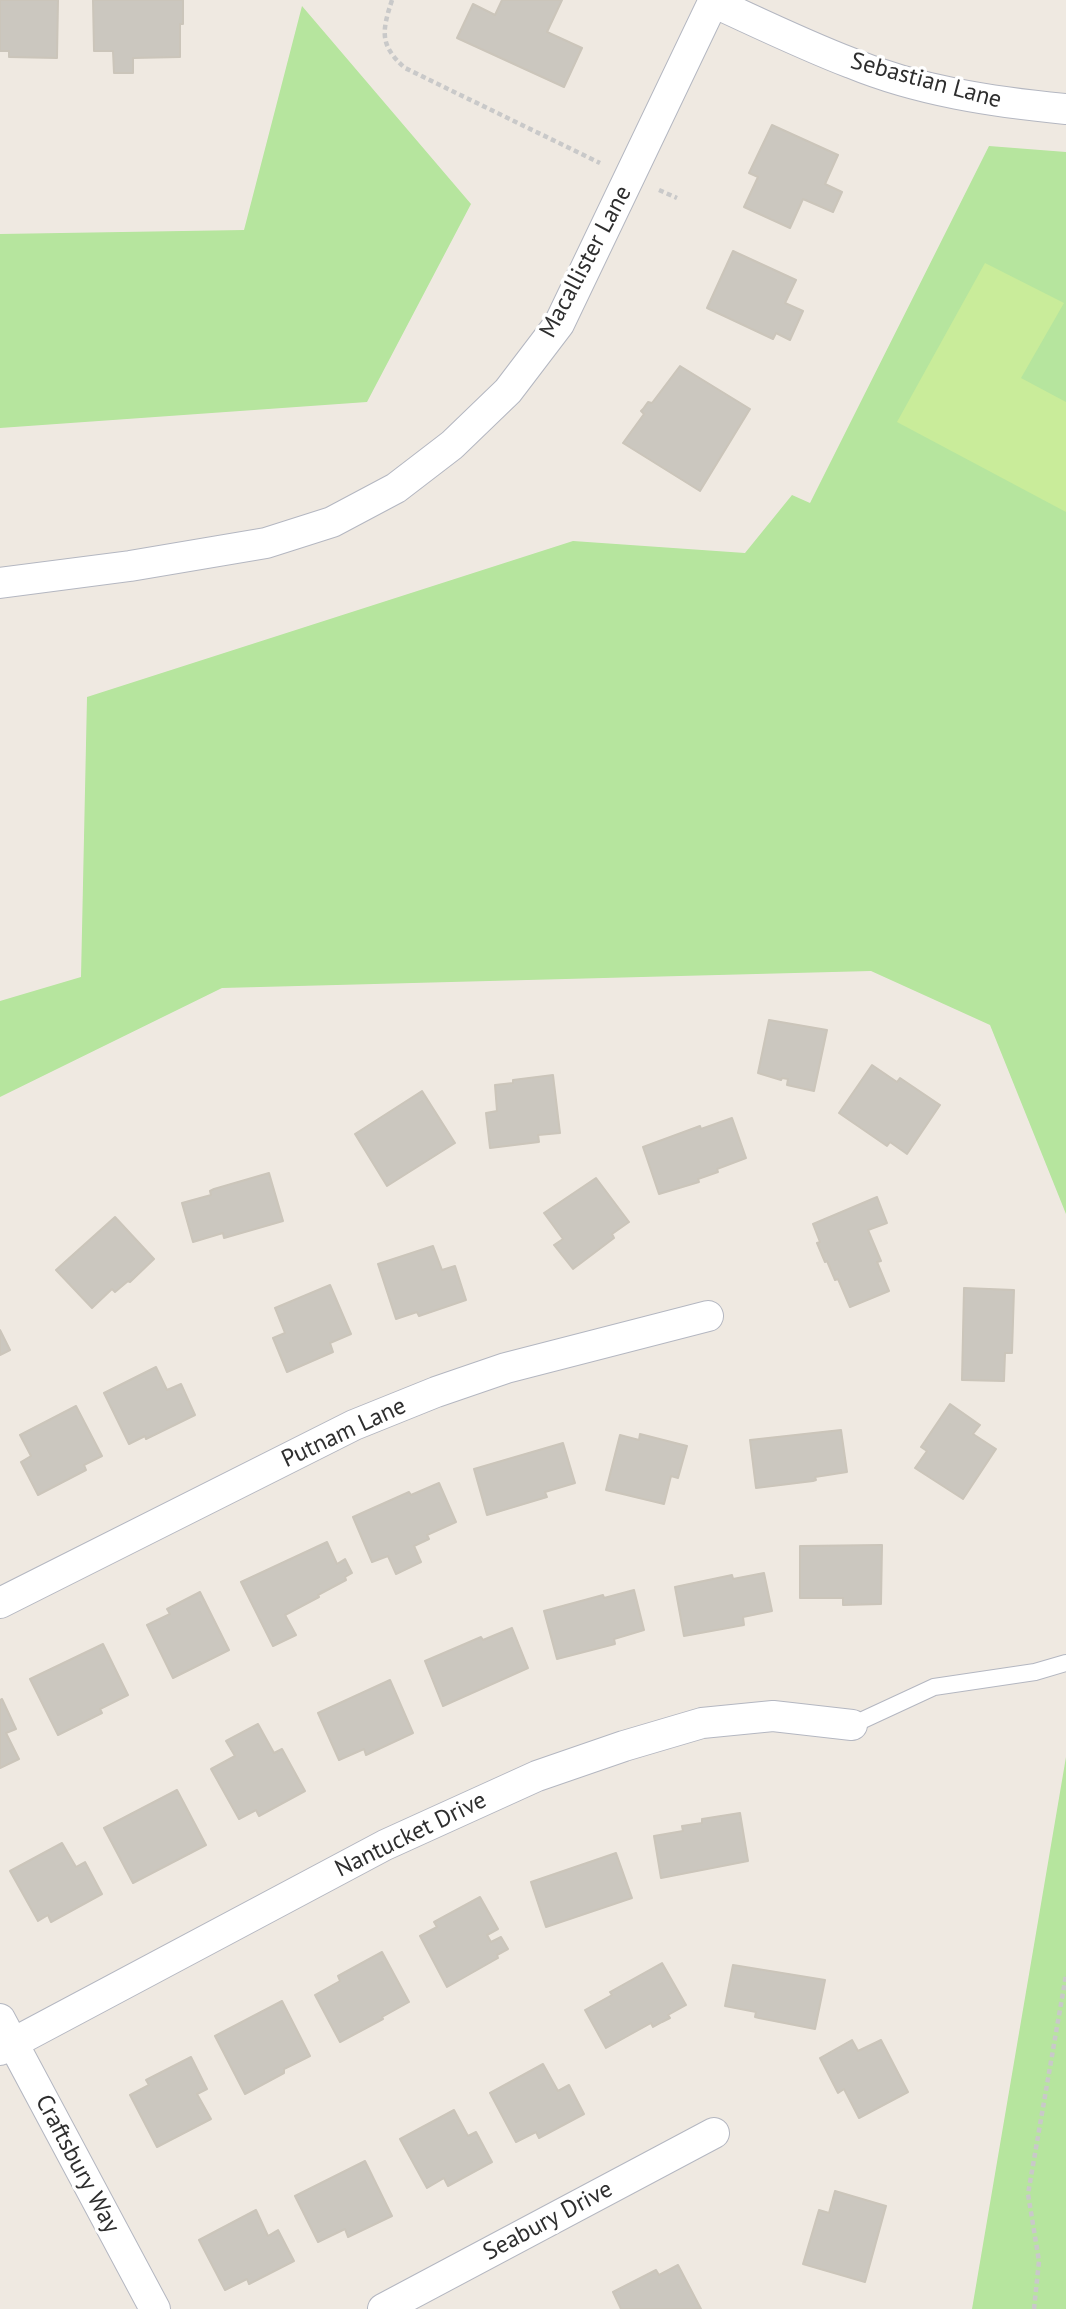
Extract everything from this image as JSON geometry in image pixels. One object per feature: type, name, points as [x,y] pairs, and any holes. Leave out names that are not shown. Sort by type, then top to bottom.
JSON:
[{"type":"street","name":"Sebastian Lane","points":[[714,1],[852,64],[905,81],[972,97],[1066,109]]},
{"type":"street","name":"Macallister Lane","points":[[0,583],[130,566],[266,543],[332,522],[396,488],[452,445],[508,391],[559,324],[714,1]]},
{"type":"street","name":"Putnam Lane","points":[[0,1603],[366,1420],[506,1368],[708,1316]]},
{"type":"street","name":"Nantucket Drive","points":[[4,2037],[385,1845],[537,1776],[702,1723],[773,1716],[852,1726]]},
{"type":"street","name":"Craftsbury Way","points":[[4,2037],[155,2309]]},
{"type":"street","name":"Seabury Drive","points":[[383,2309],[714,2133]]},
{"type":"lane","points":[[852,1726],[934,1687],[1035,1672],[1066,1663]]},
{"type":"path","points":[[392,0],[386,19],[385,38],[391,56],[405,68],[605,164]]},
{"type":"path","points":[[663,192],[677,198]]},
{"type":"path","points":[[1034,2309],[1039,2261],[1028,2194],[1066,1975]]},
{"type":"green space","points":[[302,6],[471,204],[367,402],[0,428],[0,234],[244,230]]},
{"type":"green space","points":[[989,146],[1066,152],[1066,1214],[990,1025],[871,971],[222,988],[0,1097],[0,1001],[81,977],[87,697],[573,541],[745,553],[792,495],[810,503]]},
{"type":"green space","points":[[985,263],[1064,303],[1021,378],[1066,402],[1066,512],[897,422]]},
{"type":"green space","points":[[1066,1757],[1066,2309],[972,2309]]},
{"type":"building","points":[[0,0],[58,0],[57,58],[9,57],[9,51],[0,51]]},
{"type":"building","points":[[93,0],[183,0],[180,57],[133,58],[133,73],[114,73],[113,51],[94,51]]},
{"type":"building","points":[[502,0],[562,0],[547,32],[582,48],[564,87],[457,38],[473,4],[495,15]]},
{"type":"building","points":[[772,125],[838,155],[825,184],[842,192],[833,212],[803,199],[790,228],[744,207],[758,177],[749,173]]},
{"type":"building","points":[[733,251],[796,280],[785,303],[803,311],[790,340],[776,333],[773,339],[707,308]]},
{"type":"building","points":[[680,366],[750,409],[700,491],[623,443],[644,414],[641,411],[648,402],[652,403]]},
{"type":"building","points":[[769,1020],[827,1030],[814,1091],[787,1085],[788,1079],[781,1080],[758,1073]]},
{"type":"building","points":[[872,1065],[897,1082],[900,1078],[940,1105],[907,1154],[890,1142],[887,1146],[839,1113]]},
{"type":"building","points":[[553,1075],[560,1133],[538,1135],[539,1142],[490,1148],[486,1113],[497,1111],[495,1085]]},
{"type":"building","points":[[422,1091],[455,1143],[387,1186],[355,1134]]},
{"type":"building","points":[[732,1118],[746,1158],[717,1169],[718,1172],[698,1179],[699,1182],[659,1194],[643,1147],[700,1126],[701,1129]]},
{"type":"building","points":[[269,1173],[283,1221],[224,1238],[223,1233],[193,1242],[182,1203],[211,1195],[210,1191],[214,1189]]},
{"type":"building","points":[[596,1178],[629,1222],[612,1234],[614,1238],[573,1269],[554,1245],[563,1239],[544,1213]]},
{"type":"building","points":[[877,1197],[887,1223],[868,1230],[881,1261],[877,1262],[889,1291],[850,1307],[838,1279],[835,1280],[827,1261],[825,1262],[813,1224]]},
{"type":"building","points":[[115,1217],[154,1259],[130,1282],[115,1292],[112,1289],[92,1308],[56,1270]]},
{"type":"building","points":[[433,1246],[442,1270],[455,1266],[466,1300],[419,1316],[417,1312],[396,1319],[378,1264]]},
{"type":"building","points":[[330,1285],[351,1334],[330,1343],[333,1352],[287,1372],[273,1338],[285,1333],[275,1308]]},
{"type":"building","points":[[964,1288],[1014,1290],[1012,1353],[1005,1353],[1004,1381],[962,1380]]},
{"type":"building","points":[[0,1330],[10,1350],[0,1355]]},
{"type":"building","points":[[156,1367],[167,1390],[181,1384],[195,1415],[146,1439],[145,1436],[129,1444],[104,1393]]},
{"type":"building","points":[[950,1404],[980,1425],[973,1434],[996,1449],[963,1499],[915,1468],[927,1451],[921,1447]]},
{"type":"building","points":[[76,1406],[102,1456],[84,1465],[86,1470],[38,1495],[21,1462],[31,1456],[20,1435]]},
{"type":"building","points":[[841,1430],[847,1472],[815,1477],[816,1480],[813,1481],[756,1488],[750,1440]]},
{"type":"building","points":[[640,1434],[687,1446],[678,1478],[671,1476],[664,1504],[606,1490],[620,1435],[639,1440]]},
{"type":"building","points":[[563,1443],[575,1483],[545,1492],[547,1497],[487,1515],[474,1469]]},
{"type":"building","points":[[439,1483],[456,1522],[427,1535],[429,1539],[414,1546],[421,1562],[396,1574],[388,1556],[372,1562],[353,1517],[409,1492],[411,1495]]},
{"type":"building","points":[[327,1542],[337,1564],[345,1559],[352,1573],[345,1577],[346,1580],[318,1595],[319,1597],[285,1615],[296,1635],[273,1646],[241,1582]]},
{"type":"building","points":[[882,1545],[881,1604],[843,1605],[843,1598],[800,1598],[800,1546]]},
{"type":"building","points":[[764,1573],[772,1611],[743,1617],[744,1625],[684,1636],[675,1587],[732,1575],[733,1579]]},
{"type":"building","points":[[634,1590],[644,1630],[614,1639],[615,1644],[557,1659],[544,1611],[603,1595],[604,1598]]},
{"type":"building","points":[[200,1592],[229,1650],[173,1678],[147,1625],[170,1614],[167,1609]]},
{"type":"building","points":[[512,1628],[528,1668],[443,1706],[425,1661],[481,1637],[483,1640]]},
{"type":"building","points":[[103,1644],[128,1695],[100,1709],[102,1713],[58,1735],[30,1679]]},
{"type":"building","points":[[390,1680],[413,1733],[366,1755],[364,1749],[339,1760],[318,1713]]},
{"type":"building","points":[[2,1699],[16,1729],[6,1733],[19,1759],[0,1768],[0,1700]]},
{"type":"building","points":[[258,1724],[274,1753],[282,1749],[305,1791],[259,1816],[256,1810],[239,1819],[211,1769],[235,1756],[226,1741]]},
{"type":"building","points":[[177,1790],[206,1845],[133,1883],[104,1828]]},
{"type":"building","points":[[740,1813],[748,1861],[661,1878],[654,1836],[683,1831],[682,1826],[702,1823],[702,1819]]},
{"type":"building","points":[[62,1843],[76,1867],[85,1862],[102,1894],[51,1922],[48,1915],[38,1921],[10,1871]]},
{"type":"building","points":[[616,1853],[632,1898],[546,1927],[531,1882]]},
{"type":"building","points":[[480,1897],[498,1929],[487,1935],[491,1942],[501,1937],[508,1949],[497,1955],[498,1958],[447,1987],[420,1936],[437,1927],[434,1922]]},
{"type":"building","points":[[382,1952],[409,2002],[340,2042],[315,1995],[340,1981],[338,1976]]},
{"type":"building","points":[[662,1963],[686,2005],[668,2015],[670,2018],[653,2027],[651,2023],[606,2048],[585,2010],[612,1995],[610,1992]]},
{"type":"building","points":[[733,1965],[825,1980],[815,2029],[755,2017],[756,2012],[725,2006]]},
{"type":"building","points":[[282,2001],[310,2056],[245,2094],[215,2036]]},
{"type":"building","points":[[852,2040],[858,2051],[881,2040],[908,2092],[859,2118],[844,2089],[838,2093],[820,2058]]},
{"type":"building","points":[[191,2057],[207,2089],[197,2094],[211,2119],[157,2147],[130,2095],[149,2085],[146,2080]]},
{"type":"building","points":[[543,2064],[558,2091],[569,2085],[584,2114],[539,2138],[536,2132],[516,2142],[490,2093]]},
{"type":"building","points":[[454,2110],[468,2136],[476,2132],[492,2162],[448,2186],[444,2178],[427,2188],[400,2139]]},
{"type":"building","points":[[365,2161],[392,2216],[348,2237],[345,2229],[318,2242],[295,2196]]},
{"type":"building","points":[[835,2191],[886,2206],[865,2282],[803,2264],[819,2210],[829,2213]]},
{"type":"building","points":[[256,2210],[268,2236],[278,2230],[294,2261],[249,2284],[247,2279],[225,2290],[199,2240]]},
{"type":"building","points":[[678,2265],[701,2309],[621,2309],[613,2292],[656,2270],[659,2275]]}]
